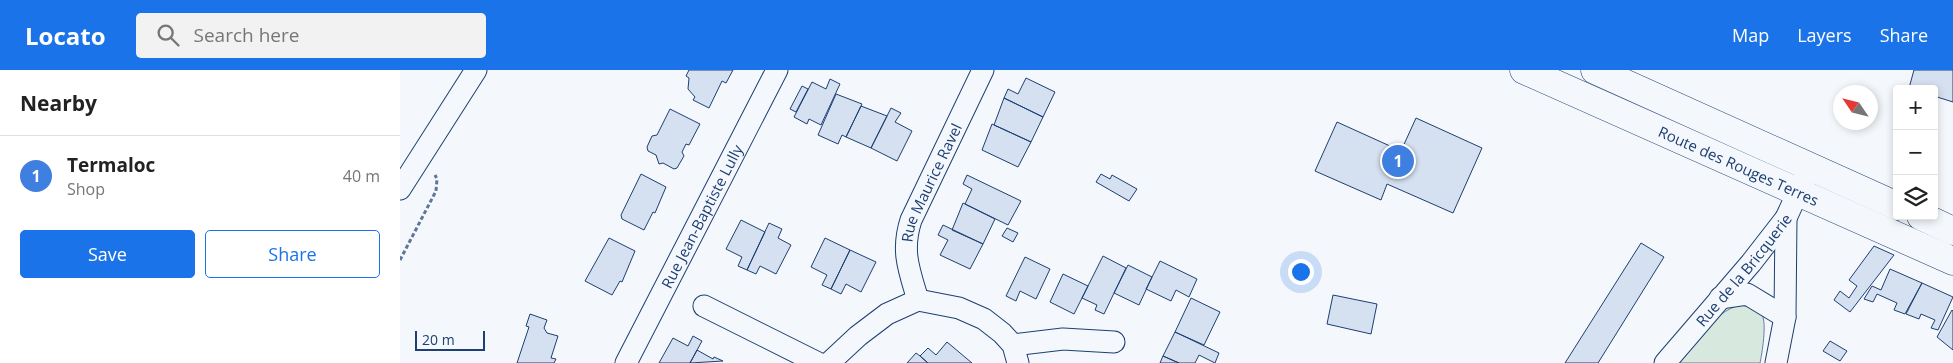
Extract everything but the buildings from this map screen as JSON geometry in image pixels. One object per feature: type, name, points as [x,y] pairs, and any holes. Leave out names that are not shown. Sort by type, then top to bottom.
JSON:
[{"type":"main road","name":"Route des Rouges Terres","points":[[1524,70],[1953,261]]},
{"type":"main road","name":"Route des Rouges Terres","points":[[1595,70],[1628,77],[1810,167],[1893,204]]},
{"type":"main road","points":[[1930,220],[1953,231]]},
{"type":"street","points":[[400,189],[476,70]]},
{"type":"street","name":"Rue Jean-Baptiste Lully","points":[[626,363],[777,70]]},
{"type":"street","name":"Rue Maurice Ravel","points":[[918,300],[906,262],[906,237],[911,220],[983,70]]},
{"type":"street","name":"Rue de la Bricquerie","points":[[1668,361],[1786,218],[1810,167]]},
{"type":"street","points":[[1776,363],[1784,317],[1786,218]]},
{"type":"street","points":[[1720,298],[1748,294],[1784,317]]},
{"type":"street","points":[[830,363],[858,336],[887,314],[918,300],[960,308],[984,319],[1002,333],[1015,354],[1063,339],[1114,342]]},
{"type":"street","points":[[704,306],[818,363]]},
{"type":"shaded area","points":[[1740,305],[1749,307],[1762,315],[1764,339],[1760,363],[1678,363],[1713,321],[1721,314]]},
{"type":"place","name":"Termaloc","points":[[1398,161]]}]
